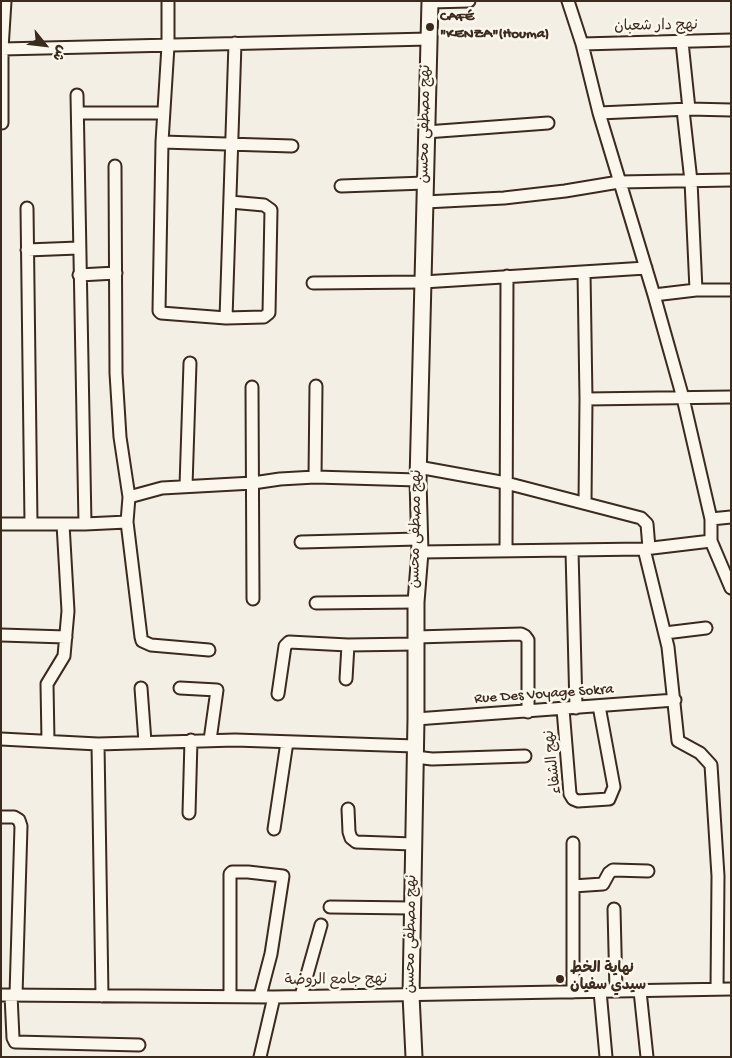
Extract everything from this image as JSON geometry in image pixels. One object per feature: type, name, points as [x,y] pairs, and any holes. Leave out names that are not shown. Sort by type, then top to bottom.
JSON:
[{"type":"main road","name":"نهج مصطفى محسن","points":[[414,1057],[411,995],[416,602],[419,546],[418,474],[430,2]]},
{"type":"street","points":[[2,123],[2,49],[5,1]]},
{"type":"street","points":[[168,1],[168,46],[162,142],[159,311],[164,315],[226,318],[264,317],[269,314],[271,210],[264,205],[230,202]]},
{"type":"street","points":[[568,1],[683,398],[711,519],[711,541],[731,588]]},
{"type":"street","points":[[430,2],[469,2]]},
{"type":"street","points":[[2,49],[428,39]]},
{"type":"street","name":"نهج دار شعبان","points":[[582,44],[731,40]]},
{"type":"street","points":[[682,42],[696,290]]},
{"type":"street","points":[[226,318],[235,43]]},
{"type":"street","points":[[77,95],[79,112],[78,248],[85,524]]},
{"type":"street","points":[[599,113],[686,109],[731,110]]},
{"type":"street","points":[[79,112],[163,113]]},
{"type":"street","points":[[426,132],[548,124]]},
{"type":"street","points":[[162,142],[292,146]]},
{"type":"street","points":[[115,166],[116,374],[120,437],[129,496],[127,522],[142,641],[150,645],[170,648],[209,650]]},
{"type":"street","points":[[425,202],[504,198],[565,192],[619,182],[731,180]]},
{"type":"street","points":[[341,186],[425,183]]},
{"type":"street","points":[[27,208],[31,523]]},
{"type":"street","points":[[27,250],[78,248]]},
{"type":"street","points":[[313,283],[424,282],[646,268]]},
{"type":"street","points":[[584,272],[585,502]]},
{"type":"street","points":[[79,275],[116,273]]},
{"type":"street","points":[[506,549],[507,276]]},
{"type":"street","points":[[654,295],[696,290],[731,290]]},
{"type":"street","points":[[186,486],[190,363]]},
{"type":"street","points":[[315,477],[316,386]]},
{"type":"street","points":[[252,387],[253,599]]},
{"type":"street","points":[[586,399],[731,397]]},
{"type":"street","points":[[129,496],[162,488],[186,486],[252,483],[315,477],[418,474],[506,483],[585,502],[645,520],[647,524],[646,548],[665,633],[675,700],[678,741],[700,753],[711,765],[718,876],[717,989]]},
{"type":"street","points":[[711,519],[731,517]]},
{"type":"street","points":[[1,524],[127,522]]},
{"type":"street","points":[[48,741],[48,684],[62,660],[66,637],[67,584],[63,524]]},
{"type":"street","points":[[301,542],[572,551],[646,548],[711,541]]},
{"type":"street","points":[[572,551],[576,708]]},
{"type":"street","points":[[316,602],[416,602]]},
{"type":"street","points":[[665,633],[706,628]]},
{"type":"street","points":[[278,694],[286,643],[348,645],[521,634],[528,640],[528,712]]},
{"type":"street","points":[[1,635],[66,637]]},
{"type":"street","points":[[346,679],[348,645]]},
{"type":"street","points":[[141,688],[145,742]]},
{"type":"street","points":[[180,688],[217,690],[210,740]]},
{"type":"street","name":"Rue Des Voyage Sokra","points":[[416,719],[675,700]]},
{"type":"street","name":"نهج الشفاء","points":[[563,709],[570,794],[578,802],[609,799],[614,787],[599,706]]},
{"type":"street","points":[[1,739],[98,744],[191,740],[287,742],[415,751],[432,759],[525,756]]},
{"type":"street","points":[[189,813],[191,740]]},
{"type":"street","points":[[274,828],[287,742]]},
{"type":"street","points":[[98,744],[102,996]]},
{"type":"street","points":[[348,809],[349,832],[351,838],[356,842],[413,844]]},
{"type":"street","points":[[1,817],[14,817],[19,820],[21,826],[10,995],[12,1038],[15,1042],[139,1045]]},
{"type":"street","points":[[573,843],[573,992]]},
{"type":"street","points":[[573,886],[603,884],[608,873],[613,870],[648,871]]},
{"type":"street","points":[[230,996],[230,874],[232,872],[248,872],[283,876],[271,954],[260,996]]},
{"type":"street","points":[[330,907],[412,908]]},
{"type":"street","points":[[614,909],[616,991]]},
{"type":"street","points":[[301,996],[321,925]]},
{"type":"street","name":"نهج جامع الروضة","points":[[10,995],[274,997],[731,989]]},
{"type":"street","points":[[600,991],[606,1057]]},
{"type":"street","points":[[640,991],[647,1057]]},
{"type":"street","points":[[260,1057],[274,997]]},
{"type":"place","name":"CAFÉ \"KENZA\"(Houma)","points":[[430,27]]},
{"type":"place","name":"نهاية الخط سيدي سفيان","points":[[560,979]]}]
